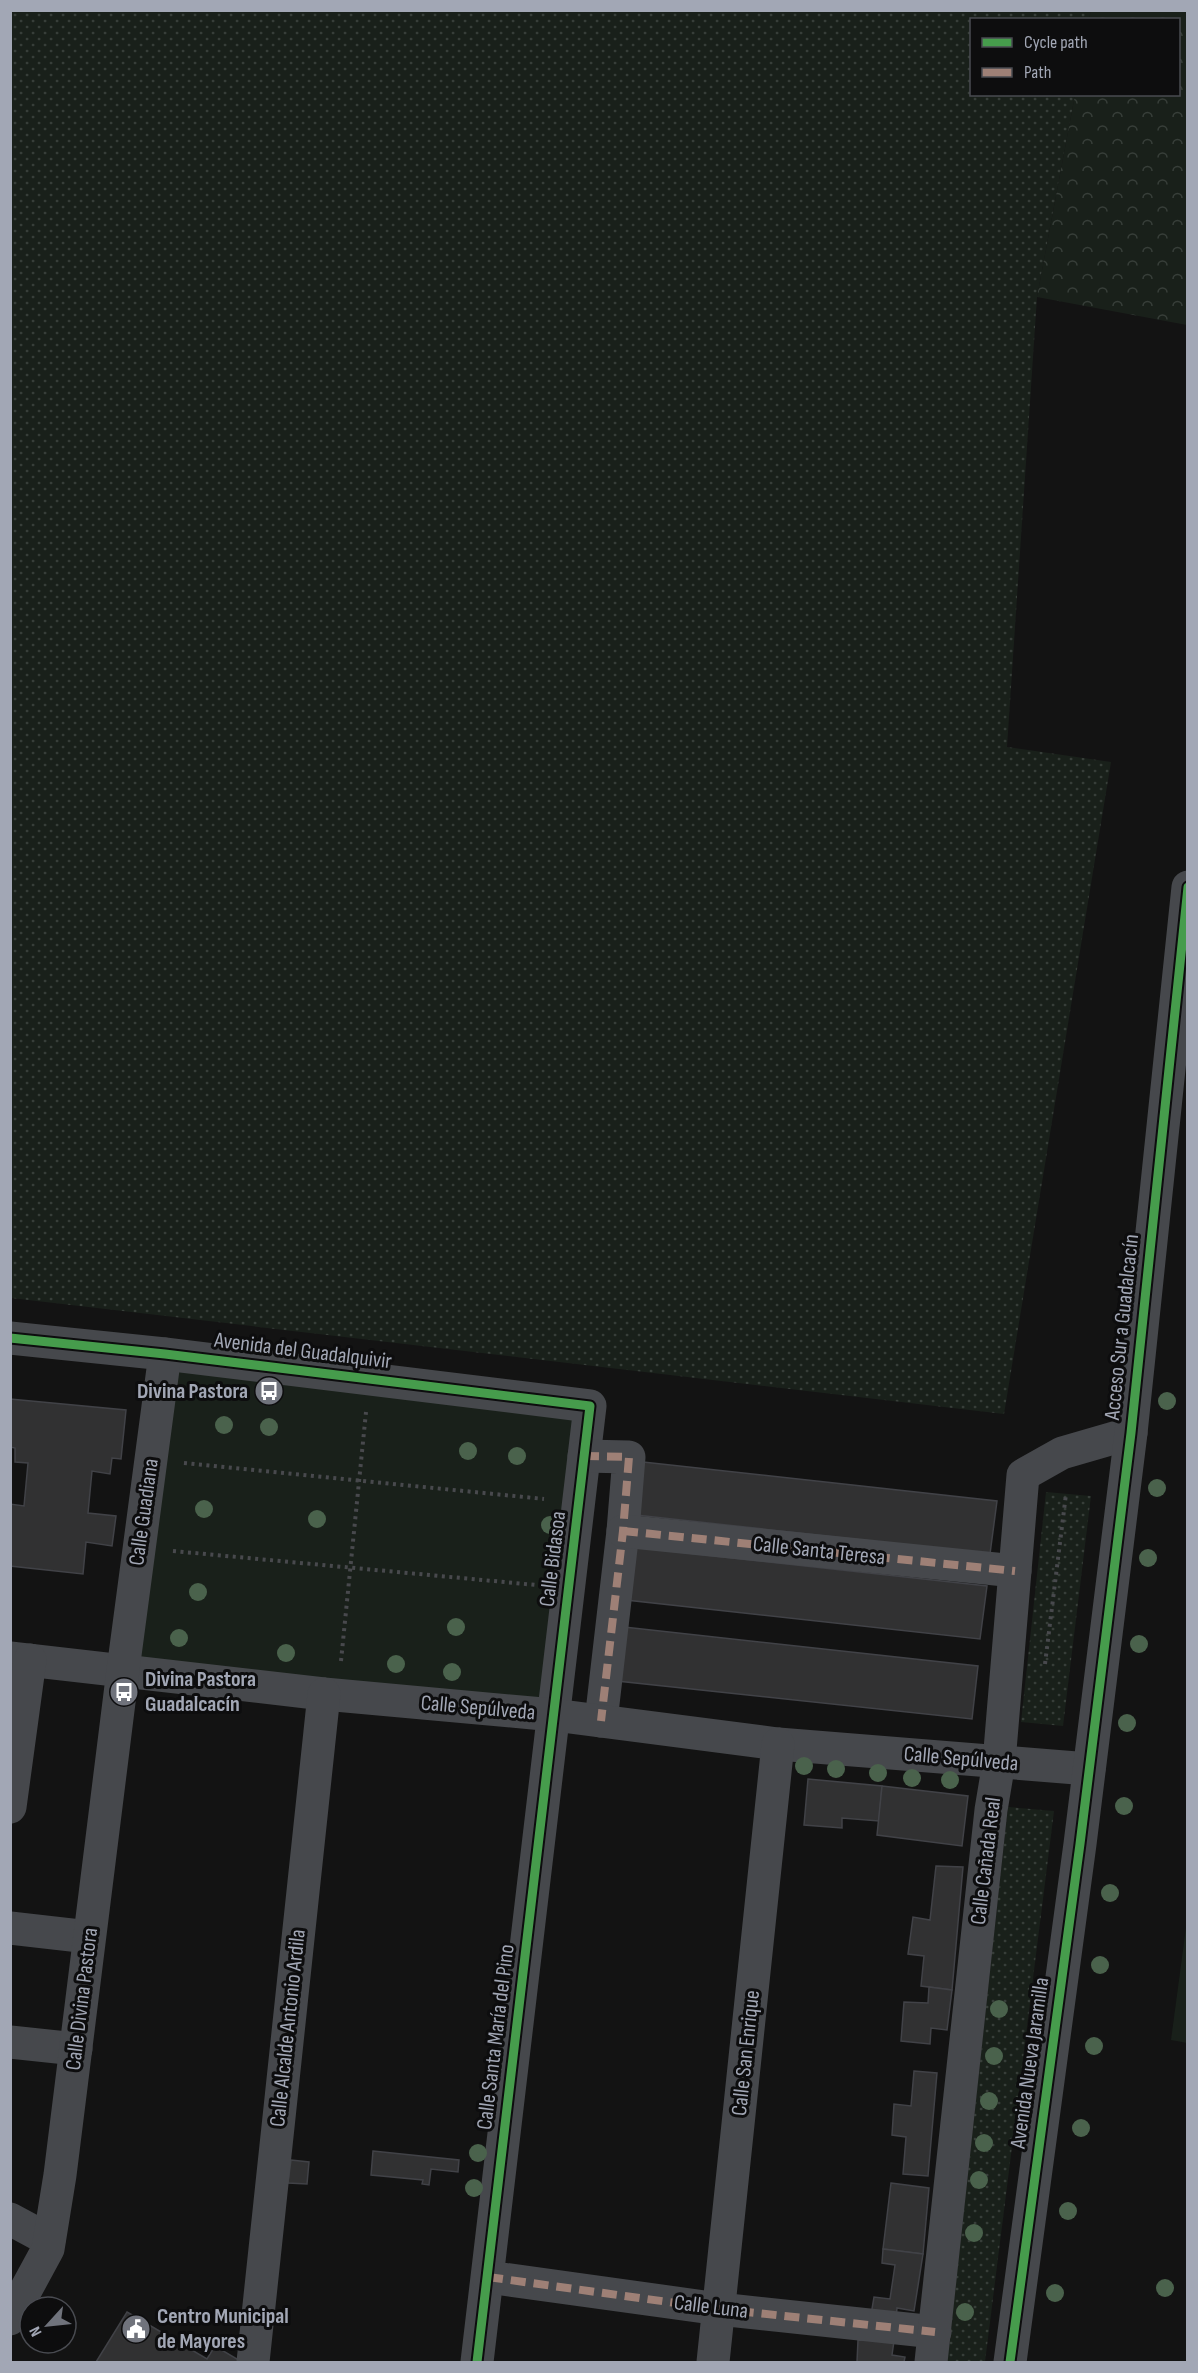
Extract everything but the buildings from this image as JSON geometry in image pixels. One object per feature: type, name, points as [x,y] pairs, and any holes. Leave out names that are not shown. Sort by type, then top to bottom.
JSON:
[{"type":"street","name":"Acceso Sur a Guadalcacín","points":[[1089,1769],[1131,1433],[1188,887]]},
{"type":"street","name":"Avenida del Guadalquivir","points":[[10,1338],[165,1354],[590,1406]]},
{"type":"street","name":"Calle Guadiana","points":[[123,1670],[165,1354]]},
{"type":"street","name":"Calle Bidasoa","points":[[554,1715],[590,1406]]},
{"type":"street","name":"Calle Cañada Real","points":[[933,2347],[991,1810],[999,1762],[1023,1474],[1062,1453],[1131,1433]]},
{"type":"street","points":[[584,1456],[629,1457],[623,1532],[601,1721]]},
{"type":"street","name":"Calle Santa Teresa","points":[[623,1532],[1015,1571]]},
{"type":"street","points":[[11,1802],[20,1659]]},
{"type":"street","name":"Calle Sepúlveda","points":[[20,1659],[331,1694],[554,1715],[778,1744],[1089,1769]]},
{"type":"street","name":"Calle Divina Pastora","points":[[10,2319],[48,2249],[60,2175],[123,1670]]},
{"type":"street","name":"Calle Alcalde Antonio Ardila","points":[[253,2362],[331,1694]]},
{"type":"street","name":"Calle Santa María del Pino","points":[[477,2362],[554,1715]]},
{"type":"street","name":"Calle San Enrique","points":[[713,2362],[778,1744]]},
{"type":"street","name":"Avenida Nueva Jaramilla","points":[[1010,2362],[1089,1769]]},
{"type":"street","points":[[10,1928],[89,1937]]},
{"type":"street","points":[[10,2042],[76,2049]]},
{"type":"street","points":[[10,2219],[49,2240]]},
{"type":"street","name":"Calle Luna","points":[[488,2277],[720,2309],[933,2347]]},
{"type":"path","points":[[331,1694],[351,1568],[369,1379]]},
{"type":"path","points":[[151,1460],[579,1502]]},
{"type":"path","points":[[1045,1670],[1066,1494]]},
{"type":"path","points":[[139,1548],[569,1588]]},
{"type":"green space","points":[[1091,10],[1187,11],[1187,325],[1037,297],[1075,96],[1180,96],[1180,18],[1089,18]]},
{"type":"green space","points":[[11,11],[1091,11],[1089,18],[970,18],[970,96],[1075,96],[1037,297],[1007,747],[1111,762],[1004,1414],[11,1298]]},
{"type":"green space","points":[[165,1354],[590,1406],[554,1715],[123,1670]]},
{"type":"green space","points":[[1046,1492],[1091,1496],[1063,1726],[1021,1722]]},
{"type":"green space","points":[[1008,1807],[1054,1811],[985,2362],[947,2362]]},
{"type":"green space","points":[[1187,1920],[1188,2043],[1171,2040]]},
{"type":"marked path","points":[[584,1456],[629,1457],[623,1531],[601,1721]]},
{"type":"marked path","points":[[623,1531],[1015,1571]]},
{"type":"marked path","points":[[488,2277],[719,2309],[935,2332]]},
{"type":"cycle path","points":[[1010,2362],[1080,1844],[1131,1433],[1188,887]]},
{"type":"cycle path","points":[[10,1338],[165,1354],[590,1406],[477,2362]]},
{"type":"place","name":"Divina Pastora","points":[[269,1391]]},
{"type":"place","name":"Divina Pastora Guadalcacín","points":[[124,1692]]},
{"type":"place","name":"Centro Municipal de Mayores","points":[[136,2329]]}]
